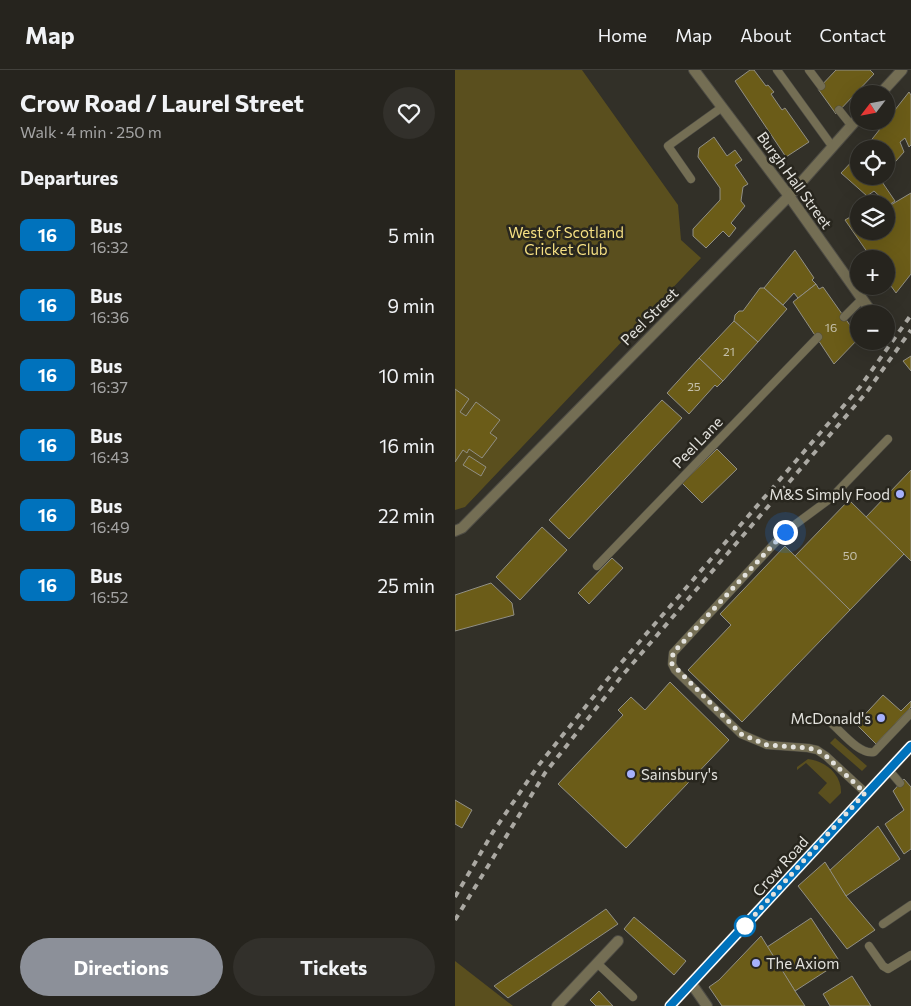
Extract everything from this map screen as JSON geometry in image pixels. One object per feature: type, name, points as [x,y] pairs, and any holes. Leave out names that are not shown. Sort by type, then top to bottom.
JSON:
[{"type":"street","name":"Burgh Hall Street","points":[[693,70],[789,196],[866,305]]},
{"type":"street","points":[[888,85],[902,70]]},
{"type":"street","name":"Peel Street","points":[[455,531],[469,521],[789,196],[850,126]]},
{"type":"street","name":"Crow Road","points":[[670,1006],[802,865],[865,793],[911,746]]},
{"type":"street","points":[[557,1006],[619,941]]},
{"type":"street","points":[[691,983],[707,1006]]},
{"type":"lane","points":[[777,70],[832,146]]},
{"type":"lane","points":[[809,70],[821,86]]},
{"type":"lane","points":[[691,179],[668,146],[721,108]]},
{"type":"lane","points":[[839,110],[850,124]]},
{"type":"lane","points":[[844,317],[862,299]]},
{"type":"lane","name":"Peel Lane","points":[[597,566],[818,337]]},
{"type":"lane","points":[[865,793],[826,756],[817,750],[767,745],[741,734],[675,670],[671,659],[673,653],[785,532],[831,498],[889,439]]},
{"type":"lane","points":[[830,722],[861,749],[869,753],[874,752],[911,714]]},
{"type":"lane","points":[[888,769],[901,783]]},
{"type":"lane","points":[[883,924],[911,905]]},
{"type":"lane","points":[[869,946],[883,966],[888,969],[911,955]]},
{"type":"lane","points":[[597,964],[633,997]]},
{"type":"green space","name":"West of Scotland Cricket Club","points":[[455,70],[582,70],[678,205],[681,240],[701,258],[465,507],[455,510]]},
{"type":"green space","points":[[835,738],[867,766],[862,771],[830,743]]},
{"type":"green space","points":[[808,759],[827,766],[839,780],[841,793],[830,804],[818,793],[827,783],[806,763],[797,770],[797,767]]},
{"type":"green space","points":[[455,961],[513,1006],[455,1006]]},
{"type":"building","points":[[750,70],[754,70],[766,86],[768,85],[774,92],[771,94],[782,110],[785,108],[809,142],[786,157],[735,81]]},
{"type":"building","points":[[836,70],[870,70],[874,74],[864,85],[850,85],[850,99],[836,114],[818,89]]},
{"type":"building","points":[[909,92],[911,95],[911,145],[909,147],[905,138],[900,142],[904,152],[895,162],[895,140],[871,140],[879,130],[895,130],[895,110]]},
{"type":"building","points":[[714,137],[727,156],[735,150],[742,160],[735,165],[748,184],[743,187],[741,201],[745,206],[731,223],[736,228],[729,237],[723,231],[706,248],[693,236],[693,229],[720,200],[720,188],[698,157],[699,148]]},
{"type":"building","points":[[850,164],[850,181],[841,173]]},
{"type":"building","points":[[855,185],[884,185],[891,195],[878,195],[874,191],[866,195]]},
{"type":"building","points":[[911,193],[911,274],[896,293],[895,250],[866,250],[859,240],[895,240],[895,202]]},
{"type":"building","points":[[850,217],[850,227],[845,220]]},
{"type":"building","points":[[795,250],[816,284],[798,298],[794,293],[783,305],[764,288]]},
{"type":"building","points":[[816,284],[819,289],[823,287],[850,325],[850,347],[834,364],[793,302]]},
{"type":"building","points":[[760,288],[764,288],[787,309],[758,342],[734,321],[735,315],[739,311],[743,311]]},
{"type":"building","points":[[734,321],[758,342],[723,381],[699,358]]},
{"type":"building","points":[[911,356],[911,371],[903,361]]},
{"type":"building","points":[[699,358],[723,381],[717,387],[715,385],[689,414],[667,393]]},
{"type":"building","points":[[455,389],[469,399],[460,412],[466,416],[476,402],[500,420],[490,433],[497,438],[482,458],[469,449],[467,453],[463,450],[455,462]]},
{"type":"building","points":[[662,400],[682,418],[569,539],[549,520]]},
{"type":"building","points":[[717,449],[737,469],[702,503],[682,483]]},
{"type":"building","points":[[469,456],[486,467],[481,476],[463,465]]},
{"type":"building","name":"M&S Simply Food","points":[[911,470],[911,561],[866,517]]},
{"type":"building","points":[[849,500],[904,554],[850,610],[795,556]]},
{"type":"building","points":[[542,527],[567,550],[520,600],[496,577]]},
{"type":"building","points":[[785,546],[850,610],[742,722],[688,670],[731,625],[720,614]]},
{"type":"building","points":[[612,558],[623,568],[589,604],[578,593]]},
{"type":"building","points":[[491,583],[512,603],[514,615],[455,631],[455,595]]},
{"type":"building","name":"Sainsbury's","points":[[670,682],[729,740],[626,848],[558,784],[623,715],[618,710],[631,697],[645,710]]},
{"type":"building","name":"McDonald's","points":[[883,695],[901,711],[911,701],[911,707],[876,744],[856,724]]},
{"type":"building","points":[[904,779],[911,787],[911,849],[904,854],[885,824],[904,810],[893,791]]},
{"type":"building","points":[[455,800],[472,810],[462,828],[455,824]]},
{"type":"building","points":[[878,826],[900,859],[846,896],[829,871]]},
{"type":"building","points":[[825,862],[846,896],[875,930],[847,949],[798,886]]},
{"type":"building","points":[[606,909],[618,924],[508,998],[494,986]]},
{"type":"building","points":[[634,917],[686,961],[674,975],[624,929]]},
{"type":"building","points":[[811,918],[840,962],[795,991],[767,947]]},
{"type":"building","name":"The Axiom","points":[[761,936],[805,1006],[722,1006],[709,987],[719,980]]},
{"type":"building","points":[[852,976],[871,1006],[830,1006],[823,994]]},
{"type":"building","points":[[599,991],[613,1006],[596,1006],[590,1000]]},
{"type":"railway","points":[[455,897],[493,832],[538,766],[615,670],[860,387],[911,315]]},
{"type":"railway","points":[[455,920],[545,773],[621,677],[866,393],[911,330]]},
{"type":"bus line","name":"16","points":[[670,1006],[802,865],[865,793],[911,746]]},
{"type":"place","name":"M&S Simply Food","points":[[900,494]]},
{"type":"place","name":"McDonald's","points":[[881,718]]},
{"type":"place","name":"Sainsbury's","points":[[631,774]]},
{"type":"place","name":"The Axiom","points":[[756,963]]},
{"type":"route","points":[[745,926],[741,930],[802,865],[865,793],[826,756],[817,750],[767,745],[741,734],[675,670],[672,664],[673,653],[785,532]]}]
